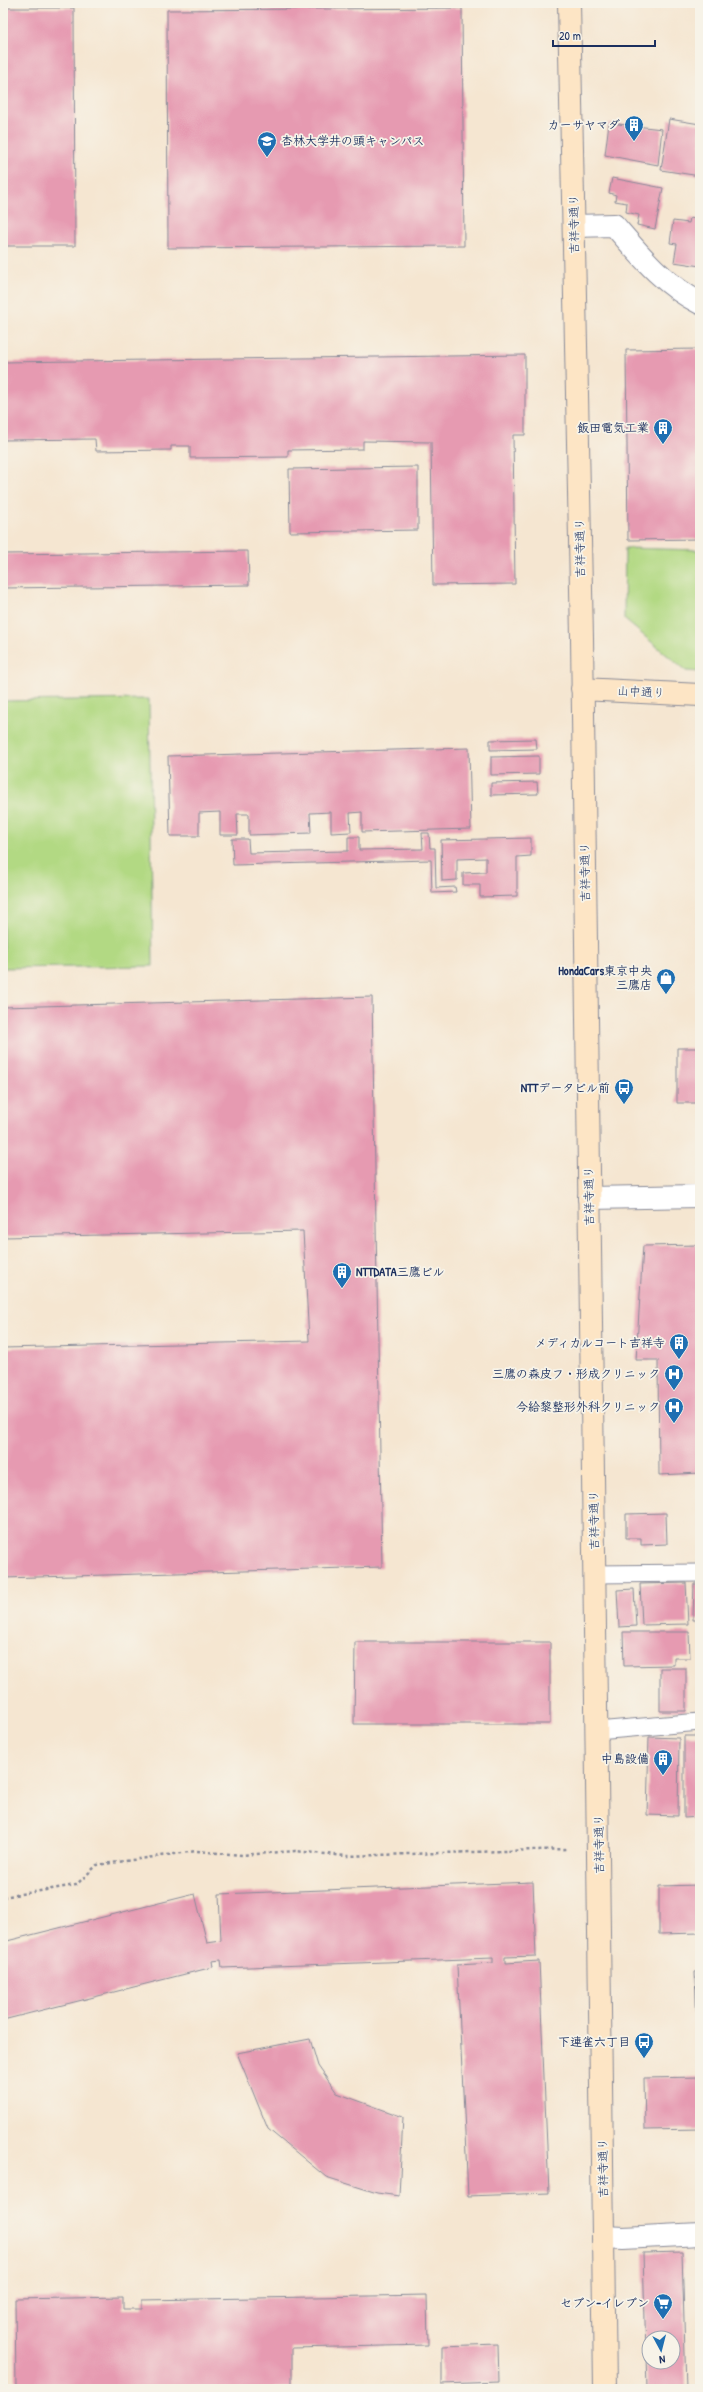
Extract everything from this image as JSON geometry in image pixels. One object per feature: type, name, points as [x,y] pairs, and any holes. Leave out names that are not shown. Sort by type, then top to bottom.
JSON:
[{"type":"main road","name":"吉祥寺通り","points":[[570,3],[582,689],[599,1850],[605,2389]]},
{"type":"main road","name":"山中通り","points":[[582,689],[700,695]]},
{"type":"street","points":[[574,226],[614,225],[666,281],[683,295],[700,303]]},
{"type":"street","points":[[589,1198],[700,1196]]},
{"type":"street","points":[[604,2237],[623,2238],[700,2234]]},
{"type":"lane","points":[[594,1574],[700,1573]]},
{"type":"lane","points":[[597,1731],[700,1722]]},
{"type":"path","points":[[3,1896],[76,1886],[97,1865],[196,1851],[242,1855],[295,1851],[346,1856],[599,1850]]},
{"type":"green space","points":[[625,548],[700,550],[700,672],[686,671],[624,619]]},
{"type":"green space","points":[[149,699],[153,966],[3,968],[3,701]]},
{"type":"building","points":[[3,8],[74,8],[75,246],[3,246]]},
{"type":"building","points":[[462,8],[464,246],[168,248],[167,10]]},
{"type":"building","points":[[669,119],[700,124],[700,176],[661,170]]},
{"type":"building","name":"カーサヤマダ","points":[[609,123],[662,129],[658,165],[605,155]]},
{"type":"building","points":[[612,178],[663,188],[655,229],[637,225],[639,215],[626,212],[627,203],[615,201],[616,195],[609,193]]},
{"type":"building","points":[[690,218],[700,220],[700,266],[674,262],[677,244],[670,243],[673,221],[689,223]]},
{"type":"building","name":"飯田電気工業","points":[[700,349],[700,539],[628,540],[626,350]]},
{"type":"building","points":[[525,355],[525,435],[513,435],[515,584],[433,585],[431,442],[363,441],[363,449],[288,450],[288,457],[190,458],[190,446],[171,446],[171,450],[96,451],[95,439],[3,440],[3,362]]},
{"type":"building","points":[[418,467],[418,530],[290,532],[289,469]]},
{"type":"building","points":[[248,551],[249,585],[3,588],[3,554]]},
{"type":"building","points":[[536,739],[537,749],[490,750],[490,740]]},
{"type":"building","points":[[469,748],[471,829],[362,832],[362,812],[350,813],[351,832],[331,833],[331,812],[310,813],[311,833],[249,835],[249,814],[237,814],[238,835],[220,835],[220,812],[199,813],[199,836],[170,836],[168,756]]},
{"type":"building","points":[[539,756],[539,774],[491,775],[491,757]]},
{"type":"building","points":[[537,782],[538,794],[491,795],[491,783]]},
{"type":"building","points":[[422,833],[429,833],[430,848],[435,848],[436,888],[455,887],[456,892],[432,893],[431,860],[233,865],[232,839],[248,839],[249,853],[348,851],[348,837],[359,837],[359,850],[423,849]]},
{"type":"building","points":[[531,838],[531,856],[517,857],[517,896],[480,897],[480,885],[463,885],[463,873],[486,872],[486,858],[457,859],[457,880],[442,881],[441,840]]},
{"type":"building","name":"NTTDATA三鷹ビル","points":[[372,997],[382,1567],[3,1578],[3,1348],[309,1341],[303,1231],[3,1237],[3,1007]]},
{"type":"building","points":[[677,1048],[700,1048],[700,1103],[677,1103]]},
{"type":"building","name":"メディカルコート吉祥寺","points":[[700,1245],[700,1473],[659,1475],[658,1360],[636,1360],[643,1246]]},
{"type":"building","points":[[666,1513],[667,1544],[641,1545],[641,1538],[626,1538],[626,1514]]},
{"type":"building","points":[[686,1583],[688,1624],[642,1625],[640,1584]]},
{"type":"building","points":[[694,1584],[700,1584],[700,1620],[693,1620]]},
{"type":"building","points":[[634,1589],[636,1626],[619,1627],[617,1590]]},
{"type":"building","points":[[623,1632],[689,1632],[690,1658],[674,1658],[674,1665],[624,1666]]},
{"type":"building","points":[[355,1642],[550,1642],[550,1724],[354,1724]]},
{"type":"building","points":[[660,1668],[686,1668],[686,1711],[660,1711]]},
{"type":"building","points":[[684,1736],[700,1736],[700,1817],[684,1818]]},
{"type":"building","name":"中島設備","points":[[649,1737],[679,1738],[678,1816],[647,1815]]},
{"type":"building","points":[[533,1882],[536,1956],[505,1957],[505,1963],[539,1961],[549,2193],[468,2196],[457,1965],[493,1963],[493,1958],[222,1968],[221,1960],[212,1961],[213,1967],[3,2020],[3,1942],[195,1894],[207,1943],[221,1941],[219,1894]]},
{"type":"building","points":[[700,1885],[700,1933],[659,1934],[659,1886]]},
{"type":"building","points":[[700,1971],[700,2028],[697,2028],[695,1972]]},
{"type":"building","points":[[310,2039],[318,2066],[337,2093],[403,2117],[399,2196],[377,2193],[326,2177],[268,2129],[237,2053]]},
{"type":"building","points":[[700,2077],[700,2129],[645,2130],[644,2078]]},
{"type":"building","points":[[682,2252],[686,2389],[647,2389],[646,2370],[681,2370],[681,2330],[645,2330],[643,2253]]},
{"type":"building","points":[[427,2295],[428,2345],[292,2348],[292,2389],[16,2389],[15,2299],[123,2297],[123,2309],[142,2309],[142,2300]]},
{"type":"building","points":[[498,2344],[499,2382],[442,2384],[442,2346]]},
{"type":"place","name":"カーサヤマダ","points":[[634,142]]},
{"type":"place","name":"杏林大学井の頭キャンパス","points":[[267,158]]},
{"type":"place","name":"飯田電気工業","points":[[663,445]]},
{"type":"place","name":"HondaCars東京中央 三鷹店","points":[[666,995]]},
{"type":"place","name":"NTTデータビル前","points":[[624,1105]]},
{"type":"place","name":"NTTDATA三鷹ビル","points":[[342,1289]]},
{"type":"place","name":"メディカルコート吉祥寺","points":[[679,1360]]},
{"type":"place","name":"三鷹の森皮フ・形成クリニック","points":[[674,1391]]},
{"type":"place","name":"今給黎整形外科クリニック","points":[[674,1424]]},
{"type":"place","name":"中島設備","points":[[663,1776]]},
{"type":"place","name":"下連雀六丁目","points":[[644,2059]]},
{"type":"place","name":"セブン-イレブン","points":[[663,2320]]}]
